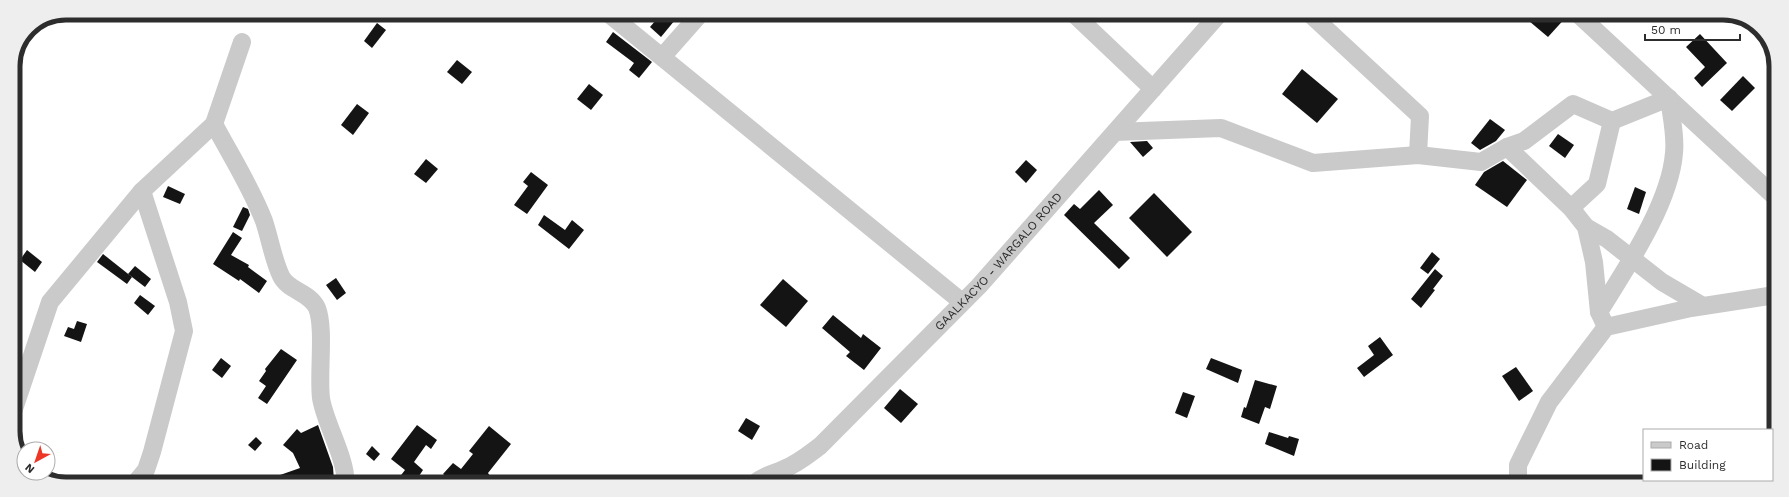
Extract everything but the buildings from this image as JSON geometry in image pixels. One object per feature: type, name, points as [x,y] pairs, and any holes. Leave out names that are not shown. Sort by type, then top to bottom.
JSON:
[{"type":"street","points":[[617,20],[663,56],[962,302]]},
{"type":"street","points":[[663,56],[695,20]]},
{"type":"street","points":[[1080,20],[1153,90]]},
{"type":"street","name":"GAALKACYO - WARGALO ROAD","points":[[762,477],[785,469],[803,459],[820,446],[979,286],[1214,20]]},
{"type":"street","points":[[1316,20],[1420,116],[1418,155]]},
{"type":"street","points":[[1584,20],[1769,191]]},
{"type":"street","points":[[20,391],[50,302],[142,191],[214,124],[242,42]]},
{"type":"street","points":[[1115,132],[1221,128],[1313,163],[1418,155],[1481,162],[1507,147],[1524,141],[1573,104],[1612,121],[1669,98]]},
{"type":"street","points":[[1518,477],[1518,466],[1549,402],[1602,320],[1650,226],[1667,183],[1674,152],[1669,98]]},
{"type":"street","points":[[1571,208],[1597,184],[1612,121]]},
{"type":"street","points":[[214,124],[253,196],[264,221],[281,277],[288,285],[310,298],[317,308],[321,399],[343,467],[344,477]]},
{"type":"street","points":[[1507,147],[1571,208],[1586,227],[1607,239],[1662,282],[1703,306]]},
{"type":"street","points":[[140,477],[146,470],[152,452],[184,330],[178,302],[142,191]]},
{"type":"street","points":[[1586,227],[1594,262],[1602,320]]},
{"type":"street","points":[[1602,320],[1769,296]]}]
